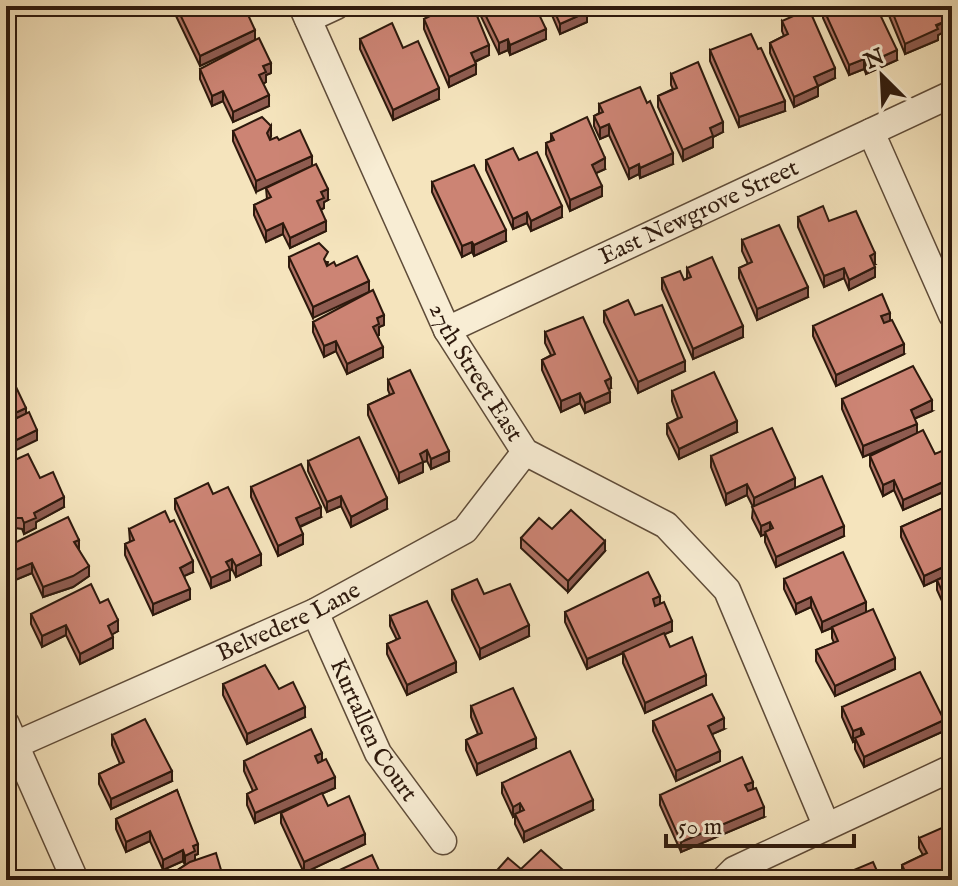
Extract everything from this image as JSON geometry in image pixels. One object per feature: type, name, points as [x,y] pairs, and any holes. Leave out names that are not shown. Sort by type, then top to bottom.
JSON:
[{"type":"street","points":[[305,13],[336,6]]},
{"type":"street","name":"27th Street East","points":[[305,13],[447,330],[525,452],[666,525],[727,590],[826,825]]},
{"type":"street","name":"East Newgrove Street","points":[[447,330],[952,94]]},
{"type":"street","points":[[871,132],[952,315]]},
{"type":"street","name":"Belvedere Lane","points":[[11,734],[315,612],[465,530],[525,452]]},
{"type":"street","name":"Kurtallen Court","points":[[315,612],[378,753],[443,841]]},
{"type":"street","points":[[11,734],[75,880]]},
{"type":"street","points":[[724,880],[734,870],[952,768]]},
{"type":"building","points":[[176,6],[211,6],[213,14],[221,11],[222,14],[244,6],[255,30],[200,56]]},
{"type":"building","points":[[435,6],[473,6],[489,45],[471,53],[476,64],[449,77],[424,19],[438,12]]},
{"type":"building","points":[[481,6],[535,6],[546,29],[510,45],[508,39],[499,43]]},
{"type":"building","points":[[552,6],[585,6],[587,12],[560,24]]},
{"type":"building","points":[[876,6],[897,50],[866,64],[864,59],[849,65],[823,8]]},
{"type":"building","points":[[890,6],[939,6],[946,21],[936,25],[938,29],[905,44]]},
{"type":"building","points":[[809,9],[835,68],[814,77],[818,86],[794,97],[770,43],[788,34],[782,21]]},
{"type":"building","points":[[392,23],[403,48],[418,41],[439,88],[393,110],[360,39]]},
{"type":"building","points":[[751,34],[758,49],[761,48],[785,101],[739,117],[710,50]]},
{"type":"building","points":[[259,38],[271,63],[263,66],[266,72],[259,75],[269,95],[233,112],[223,91],[212,96],[200,69]]},
{"type":"building","points":[[698,62],[723,122],[710,128],[713,136],[683,150],[658,96],[677,88],[671,74]]},
{"type":"building","points":[[640,87],[647,103],[650,101],[673,153],[640,168],[639,164],[629,169],[609,124],[600,128],[594,116],[603,112],[599,104]]},
{"type":"building","points":[[262,117],[271,126],[267,133],[270,140],[277,137],[279,140],[300,130],[312,156],[256,181],[233,131]]},
{"type":"building","points":[[587,117],[605,158],[592,165],[602,186],[570,200],[546,143],[554,140],[551,134]]},
{"type":"building","points":[[513,148],[519,160],[537,152],[562,206],[531,221],[527,212],[513,219],[486,160]]},
{"type":"building","points":[[316,164],[328,189],[321,192],[324,198],[317,201],[326,221],[290,238],[283,223],[266,231],[254,205],[271,197],[266,188]]},
{"type":"building","points":[[474,165],[506,230],[474,245],[472,242],[462,246],[432,182]]},
{"type":"building","points":[[823,206],[829,221],[856,211],[875,253],[870,256],[875,267],[849,280],[844,268],[824,276],[798,217]]},
{"type":"building","points":[[779,225],[808,287],[757,309],[739,268],[752,262],[742,240]]},
{"type":"building","points":[[319,243],[328,252],[324,259],[327,266],[334,262],[336,266],[357,256],[369,281],[313,307],[289,257]]},
{"type":"building","points":[[712,257],[743,326],[693,349],[662,278],[680,271],[684,280],[691,277],[687,268]]},
{"type":"building","points":[[373,290],[384,315],[377,318],[379,324],[373,327],[383,347],[347,364],[336,341],[324,346],[313,322]]},
{"type":"building","points":[[882,294],[890,313],[881,316],[884,323],[892,320],[904,344],[836,375],[813,326]]},
{"type":"building","points":[[628,300],[635,315],[662,305],[685,361],[638,382],[604,311]]},
{"type":"building","points":[[583,317],[611,378],[605,381],[610,392],[585,403],[580,393],[561,401],[542,360],[555,354],[545,332]]},
{"type":"building","points":[[913,366],[932,400],[911,410],[917,424],[863,446],[842,399]]},
{"type":"building","points":[[410,370],[449,451],[431,459],[427,450],[420,454],[423,462],[399,473],[368,405],[394,393],[388,380]]},
{"type":"building","points":[[714,372],[737,421],[679,449],[667,424],[682,417],[672,391]]},
{"type":"building","points":[[16,387],[26,408],[15,413],[17,418],[29,412],[37,430],[6,445],[6,392]]},
{"type":"building","points":[[772,428],[795,478],[754,498],[747,484],[726,494],[711,456]]},
{"type":"building","points":[[923,430],[935,454],[951,447],[952,478],[903,500],[894,480],[883,485],[870,456]]},
{"type":"building","points":[[359,437],[387,498],[351,517],[341,496],[327,502],[308,461]]},
{"type":"building","points":[[28,454],[40,478],[53,472],[64,497],[34,513],[36,518],[24,523],[22,518],[15,518],[6,495],[6,464]]},
{"type":"building","points":[[301,464],[321,507],[296,518],[303,534],[278,546],[251,487]]},
{"type":"building","points":[[822,476],[844,526],[776,557],[765,532],[773,528],[770,522],[761,526],[752,507]]},
{"type":"building","points":[[208,483],[213,494],[228,487],[261,554],[236,566],[232,559],[226,562],[230,569],[211,578],[175,499]]},
{"type":"building","points":[[952,504],[952,563],[924,576],[901,527]]},
{"type":"building","points":[[571,510],[605,541],[568,581],[521,538],[539,518],[552,529]]},
{"type":"building","points":[[165,511],[170,522],[174,520],[193,561],[180,568],[190,589],[153,604],[125,544],[134,540],[129,529]]},
{"type":"building","points":[[68,517],[79,540],[74,542],[89,566],[73,576],[43,587],[32,563],[8,573],[6,547]]},
{"type":"building","points":[[843,552],[866,602],[822,622],[811,597],[796,604],[784,579]]},
{"type":"building","points":[[648,572],[660,596],[653,599],[655,606],[664,602],[672,621],[587,659],[565,612]]},
{"type":"building","points":[[952,573],[952,613],[937,580]]},
{"type":"building","points":[[477,579],[484,594],[510,584],[529,625],[480,649],[452,590]]},
{"type":"building","points":[[91,584],[100,603],[108,599],[118,620],[108,626],[113,637],[80,654],[66,625],[42,636],[31,614]]},
{"type":"building","points":[[427,601],[456,662],[407,685],[387,644],[400,638],[390,616]]},
{"type":"building","points":[[873,609],[895,658],[835,686],[816,650],[838,641],[832,627]]},
{"type":"building","points":[[664,633],[670,647],[692,637],[706,675],[645,703],[623,652]]},
{"type":"building","points":[[265,665],[279,689],[293,682],[305,707],[247,734],[223,684]]},
{"type":"building","points":[[920,672],[944,720],[864,757],[855,738],[864,734],[861,728],[853,731],[842,707]]},
{"type":"building","points":[[513,688],[536,738],[477,764],[466,740],[482,733],[471,706]]},
{"type":"building","points":[[712,694],[724,718],[708,726],[720,751],[676,771],[653,721]]},
{"type":"building","points":[[145,719],[172,771],[111,799],[99,774],[124,762],[112,735]]},
{"type":"building","points":[[311,729],[322,753],[315,756],[318,763],[326,759],[335,777],[255,813],[247,794],[257,789],[244,761]]},
{"type":"building","points":[[570,751],[593,800],[524,832],[515,814],[524,810],[520,803],[513,807],[502,783]]},
{"type":"building","points":[[742,757],[753,782],[745,785],[748,791],[756,788],[764,807],[681,842],[660,795]]},
{"type":"building","points":[[177,790],[198,844],[193,846],[195,851],[185,856],[183,850],[163,860],[150,831],[126,842],[116,819]]},
{"type":"building","points":[[322,793],[328,806],[349,796],[365,834],[304,862],[281,813]]},
{"type":"building","points":[[944,827],[952,844],[952,880],[909,880],[902,865],[927,853],[919,838]]},
{"type":"building","points":[[541,850],[574,880],[490,878],[508,858],[521,869]]},
{"type":"building","points":[[216,853],[224,880],[172,880],[170,875],[190,862]]},
{"type":"building","points":[[372,855],[382,880],[318,880]]},
{"type":"building","points":[[873,862],[881,880],[838,880],[837,877]]},
{"type":"building","points":[[13,872],[16,880],[6,880],[6,875]]}]
